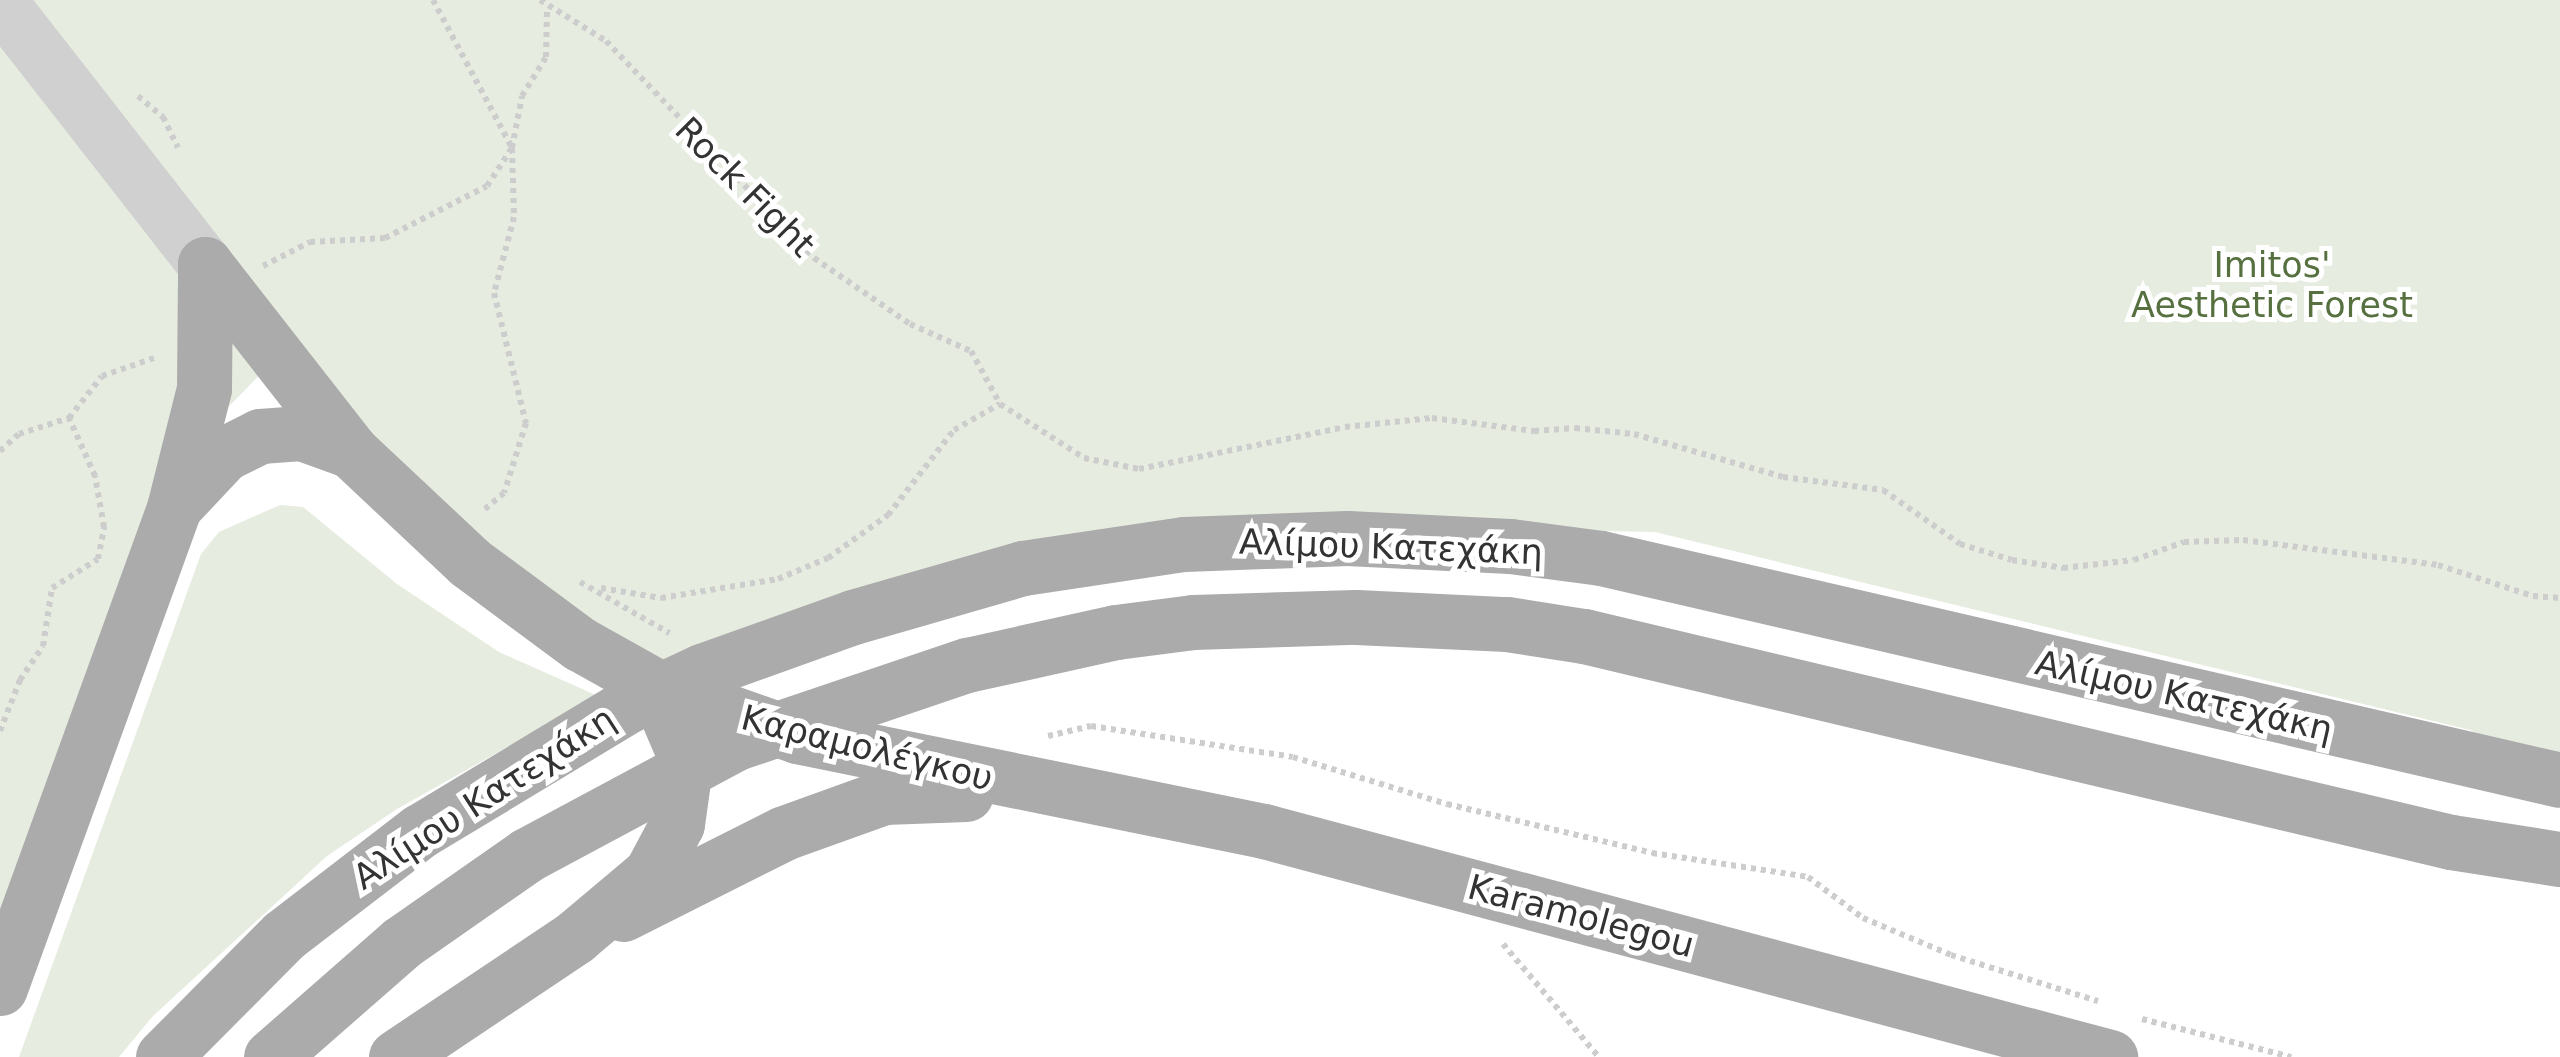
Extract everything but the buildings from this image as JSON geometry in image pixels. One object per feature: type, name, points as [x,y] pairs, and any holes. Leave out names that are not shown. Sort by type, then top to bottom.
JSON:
[{"type":"main road","points":[[230,267],[352,451]]},
{"type":"main road","points":[[0,988],[174,508],[230,267]]},
{"type":"main road","points":[[174,508],[224,454],[260,436],[301,433],[352,451]]},
{"type":"main road","name":"Καραμολέγκου","points":[[352,451],[514,597],[655,686],[796,736],[1038,766]]},
{"type":"main road","name":"Αλίμου Κατεχάκη","points":[[162,1057],[283,936],[420,831],[629,705],[702,671],[853,617],[1023,568],[1184,544],[1347,538],[1510,546],[1601,558],[2560,780]]},
{"type":"main road","name":"Αλίμου Κατεχάκη","points":[[272,1057],[386,955],[527,855],[736,743],[966,665],[1083,638],[1193,622],[1356,616],[1507,624],[1601,640],[2432,838],[2560,859]]},
{"type":"main road","points":[[396,1057],[576,937],[651,874],[677,824],[686,759],[655,686]]},
{"type":"main road","points":[[576,937],[784,833],[884,797],[1038,766]]},
{"type":"main road","name":"Karamolegou","points":[[1038,766],[1264,832],[2115,1025]]},
{"type":"street","points":[[0,2],[230,267]]},
{"type":"path","points":[[433,0],[512,148]]},
{"type":"path","name":"Rock Fight","points":[[540,0],[547,10],[606,41],[814,258],[910,324],[971,351],[1000,404]]},
{"type":"path","points":[[474,520],[504,493],[526,423],[494,294],[514,217],[512,148],[522,96],[546,57],[547,10]]},
{"type":"path","points":[[230,267],[310,242],[385,238],[487,186],[512,148]]},
{"type":"path","points":[[0,450],[19,434],[69,418],[102,376],[167,351]]},
{"type":"path","points":[[573,581],[661,598],[778,579],[828,558],[888,514],[954,430],[1000,404],[1084,458],[1139,470],[1345,427],[1432,418],[1634,434],[1783,476],[1883,490],[1960,544],[2012,560],[2062,568],[2134,560],[2184,542],[2244,540],[2408,560],[2560,598]]},
{"type":"path","points":[[0,730],[20,680],[43,646],[52,588],[98,559],[104,527],[95,476],[69,418]]},
{"type":"path","points":[[590,585],[676,636]]},
{"type":"path","points":[[1038,766],[1091,726],[1292,757],[1447,804],[1652,853],[1808,877],[1864,918],[2115,1025],[2160,1027],[2291,1057]]},
{"type":"green space","name":"Imitos' Aesthetic Forest","points":[[0,0],[2560,0],[2560,783],[2470,730],[1655,532],[1232,524],[660,673],[553,610],[284,350],[160,477],[0,923]]},
{"type":"green space","points":[[280,505],[303,507],[397,584],[499,652],[598,696],[397,809],[327,856],[153,1016],[119,1057],[19,1057],[201,554],[219,532]]}]
